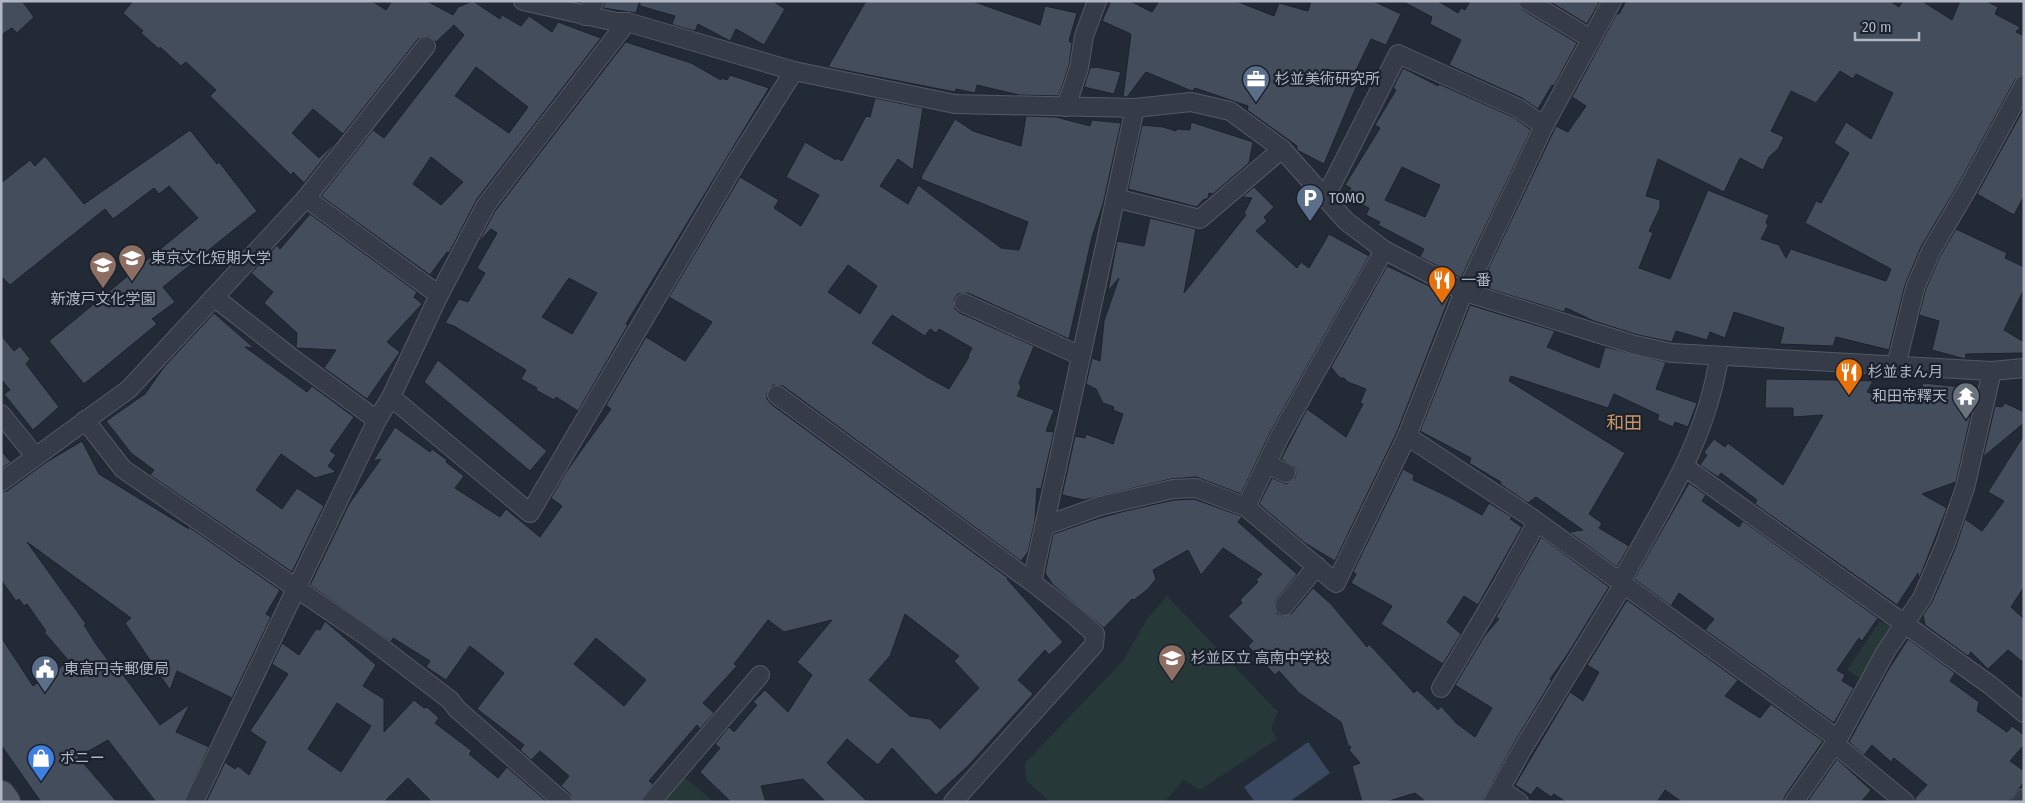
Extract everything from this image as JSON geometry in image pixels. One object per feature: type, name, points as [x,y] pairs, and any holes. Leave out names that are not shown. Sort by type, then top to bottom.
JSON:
[{"type":"main road","points":[[1,795],[6,802]]},
{"type":"street","points":[[523,1],[585,16],[616,22],[627,22],[794,71],[955,104],[1135,108],[1191,102],[1230,111],[1282,149],[1346,221],[1384,250],[1465,292],[1635,345],[1672,353],[1719,356],[1992,371],[2024,368]]},
{"type":"street","points":[[585,16],[595,1]]},
{"type":"street","points":[[1066,106],[1079,68],[1084,36],[1097,1]]},
{"type":"street","points":[[1528,1],[1592,39]]},
{"type":"street","points":[[1044,526],[1100,506],[1173,489],[1196,488],[1246,507],[1336,583],[1407,436],[1465,292],[1544,126],[1612,1]]},
{"type":"street","points":[[194,802],[377,420],[391,397],[439,295],[486,205],[627,22]]},
{"type":"street","points":[[1,482],[129,389],[306,198],[426,46]]},
{"type":"street","points":[[1325,198],[1398,54],[1518,108],[1544,126]]},
{"type":"street","points":[[391,397],[530,513],[737,161],[794,71]]},
{"type":"street","points":[[1896,366],[1915,288],[1928,258],[2024,84]]},
{"type":"street","points":[[1032,582],[1135,108]]},
{"type":"street","points":[[1115,198],[1200,219],[1282,149]]},
{"type":"street","points":[[306,198],[439,295]]},
{"type":"street","points":[[1246,507],[1296,405],[1384,250]]},
{"type":"street","points":[[214,297],[292,358],[377,420]]},
{"type":"street","points":[[964,302],[1081,356]]},
{"type":"street","points":[[1519,802],[1496,796],[1523,748],[1623,585],[1624,576],[1685,467],[1695,444],[1717,376],[1719,356]]},
{"type":"street","points":[[1794,802],[1836,741],[1903,624],[1922,598],[1945,545],[1965,488],[1992,371]]},
{"type":"street","points":[[777,395],[1032,582],[1095,634],[1094,645],[953,802]]},
{"type":"street","points":[[1,414],[35,456]]},
{"type":"street","points":[[85,420],[123,469],[369,638],[450,700],[457,709],[564,802]]},
{"type":"street","points":[[1407,436],[1537,522],[1836,741],[1905,802]]},
{"type":"street","points":[[1267,464],[1286,473]]},
{"type":"street","points":[[1685,467],[1990,686],[2024,713]]},
{"type":"street","points":[[1441,688],[1500,589],[1537,522]]},
{"type":"street","points":[[1284,606],[1317,566]]},
{"type":"street","points":[[650,802],[760,675]]},
{"type":"street","points":[[2021,802],[2024,798]]},
{"type":"shaded area","name":"杉並区立 高南中学校","points":[[1167,596],[1278,712],[1271,728],[1277,739],[1200,790],[1184,780],[1164,802],[1050,802],[1026,780],[1025,763],[1123,661],[1147,619]]},
{"type":"shaded area","points":[[1880,621],[1892,626],[1862,679],[1847,670]]},
{"type":"shaded area","points":[[684,777],[714,802],[663,802]]},
{"type":"water","points":[[1308,742],[1330,773],[1289,802],[1255,802],[1244,787]]},
{"type":"building","points":[[1,1],[22,1],[34,17],[17,33],[12,28],[1,35]]},
{"type":"building","points":[[133,1],[372,1],[386,10],[392,1],[427,1],[453,15],[458,7],[473,1],[500,19],[502,15],[521,26],[529,16],[552,32],[558,22],[601,38],[477,199],[449,253],[447,252],[430,275],[321,196],[373,130],[384,138],[464,35],[454,25],[436,42],[428,36],[418,39],[343,134],[313,109],[292,133],[319,158],[339,139],[304,183],[293,172],[291,175],[210,96],[216,90],[186,62],[181,66],[160,47],[159,49],[123,13]],"holes":[[[476,67],[528,107],[509,133],[455,96]],[[431,157],[463,182],[441,205],[413,184]]]},
{"type":"building","points":[[606,1],[640,1],[636,13],[603,8]]},
{"type":"building","points":[[640,1],[773,1],[785,9],[764,45],[736,29],[730,41],[698,24],[695,31],[673,25],[675,16],[640,6]]},
{"type":"building","points":[[866,1],[972,1],[1040,25],[1045,6],[1077,13],[1069,41],[1072,43],[1069,65],[1059,96],[1019,95],[977,85],[975,93],[956,89],[955,92],[828,67]]},
{"type":"building","points":[[1111,1],[1130,1],[1152,12],[1159,1],[1236,1],[1274,16],[1279,3],[1308,11],[1311,1],[1373,1],[1401,14],[1386,45],[1371,39],[1350,83],[1357,85],[1324,164],[1297,150],[1297,146],[1247,110],[1248,106],[1195,88],[1192,91],[1146,72],[1127,97],[1123,97],[1131,34],[1102,21]]},
{"type":"building","points":[[1402,1],[1438,1],[1458,13],[1461,8],[1465,10],[1470,1],[1517,1],[1523,10],[1577,43],[1554,86],[1552,85],[1538,109],[1522,98],[1449,65],[1461,40],[1430,24],[1432,17]]},
{"type":"building","points":[[1549,1],[1595,1],[1599,3],[1587,24]]},
{"type":"building","points":[[1626,1],[1890,1],[1899,7],[1903,1],[1922,1],[1952,20],[1960,1],[1986,1],[1998,7],[1995,14],[2020,27],[2016,32],[2024,36],[2024,74],[2015,80],[1959,183],[1921,247],[1905,285],[1889,350],[1836,337],[1833,346],[1780,344],[1784,328],[1734,312],[1725,338],[1710,332],[1707,340],[1676,331],[1672,342],[1638,335],[1594,321],[1566,308],[1564,312],[1480,286],[1556,126],[1568,132],[1586,106],[1572,97],[1617,13],[1619,14]],"holes":[[[1840,71],[1853,79],[1856,74],[1893,93],[1871,139],[1846,122],[1834,143],[1849,153],[1821,203],[1816,201],[1805,223],[1891,269],[1886,281],[1791,249],[1786,258],[1779,245],[1761,239],[1768,226],[1766,222],[1769,215],[1708,190],[1670,279],[1639,268],[1653,233],[1649,231],[1660,208],[1660,200],[1646,196],[1658,159],[1724,192],[1740,158],[1763,170],[1769,157],[1778,149],[1784,137],[1771,131],[1791,91],[1816,103]]]},
{"type":"building","points":[[627,40],[626,42],[691,63],[721,80],[722,78],[727,80],[730,75],[769,88],[626,324],[628,325],[578,411],[556,397],[554,400],[536,390],[537,388],[521,379],[526,370],[454,326],[445,323],[459,299],[468,302],[485,273],[477,268],[497,233],[491,229],[478,243],[495,211]],"holes":[[[569,278],[597,293],[572,334],[542,317]]]},
{"type":"building","points":[[1096,67],[1121,72],[1114,94],[1084,87],[1090,68]]},
{"type":"building","points":[[1403,68],[1438,86],[1439,84],[1513,117],[1531,130],[1461,278],[1420,257],[1424,249],[1378,225],[1380,222],[1366,215],[1369,208],[1346,197],[1351,188],[1345,185],[1380,128],[1375,125],[1396,90],[1393,88]],"holes":[[[1402,167],[1440,185],[1425,217],[1385,200]]]},
{"type":"building","points":[[875,98],[923,108],[913,170],[898,159],[880,186],[908,204],[918,185],[1001,248],[1019,250],[1028,222],[921,179],[955,119],[973,131],[1021,146],[1026,116],[1056,117],[1090,126],[1092,120],[1121,123],[1103,204],[1092,237],[1069,339],[968,293],[958,294],[954,299],[955,309],[960,313],[1034,346],[1019,383],[1021,387],[1017,396],[1054,410],[1046,431],[1054,432],[1041,489],[1037,488],[1035,520],[1028,552],[1021,561],[783,386],[773,385],[767,393],[767,399],[771,404],[1008,578],[1063,642],[1049,655],[1045,650],[1018,680],[1033,694],[968,766],[936,795],[892,748],[878,765],[847,739],[827,763],[868,802],[826,802],[803,779],[761,786],[766,802],[731,802],[700,772],[720,748],[715,744],[729,727],[734,732],[757,705],[753,702],[765,690],[788,712],[812,675],[797,662],[832,620],[784,632],[768,620],[734,664],[737,666],[703,703],[714,713],[700,729],[697,725],[649,781],[653,784],[640,802],[573,802],[570,794],[561,786],[569,776],[540,751],[531,760],[520,750],[524,745],[477,709],[504,673],[470,646],[446,680],[426,667],[430,661],[393,638],[391,642],[310,585],[349,504],[381,459],[373,461],[395,427],[430,452],[432,449],[464,476],[455,488],[500,517],[506,509],[540,537],[562,506],[551,498],[566,472],[611,409],[606,405],[646,337],[685,361],[712,322],[669,297],[740,177],[779,200],[774,208],[801,226],[819,195],[786,177],[805,142],[836,160],[837,158],[842,161],[866,116],[870,117]],"holes":[[[848,265],[877,286],[860,314],[828,292]],[[892,315],[925,336],[930,329],[936,333],[939,329],[972,348],[969,357],[949,389],[872,343]],[[905,614],[959,656],[954,661],[979,688],[940,729],[930,719],[910,716],[869,680],[890,656]],[[596,638],[646,680],[624,706],[574,664]]]},
{"type":"building","points":[[2024,108],[2024,196],[2014,215],[1977,194]]},
{"type":"building","points":[[1191,122],[1253,142],[1249,163],[1213,194],[1209,193],[1208,198],[1203,200],[1197,207],[1128,189],[1142,125],[1163,127],[1176,131],[1177,129],[1190,130]]},
{"type":"building","points":[[190,130],[217,164],[219,162],[257,211],[163,287],[175,302],[152,319],[157,324],[84,384],[49,341],[198,218],[169,186],[159,194],[154,188],[113,219],[105,209],[10,285],[1,276],[1,183],[30,160],[35,166],[45,156],[84,204]]},
{"type":"building","points":[[1254,187],[1274,207],[1264,217],[1267,221],[1256,231],[1297,268],[1301,262],[1309,268],[1329,234],[1369,256],[1271,431],[1241,494],[1196,477],[1171,479],[1084,500],[1062,495],[1075,436],[1085,438],[1086,434],[1113,444],[1123,414],[1113,410],[1114,407],[1103,403],[1096,389],[1086,384],[1092,358],[1100,361],[1104,321],[1119,278],[1108,291],[1117,241],[1144,246],[1150,218],[1196,229],[1184,293],[1246,215],[1244,213],[1252,198],[1242,197]]},
{"type":"building","points":[[310,214],[417,292],[414,297],[422,304],[387,342],[400,352],[367,399],[324,368],[336,350],[296,348],[297,333],[264,303],[273,292],[251,273],[277,245],[280,249]]},
{"type":"building","points":[[1956,229],[2007,253],[2005,258],[2024,267],[2024,289],[2004,330],[2024,342],[2024,353],[1966,354],[1965,359],[1932,350],[1939,321],[1919,315],[1925,291],[1940,256]]},
{"type":"building","points":[[1387,266],[1450,296],[1397,432],[1335,561],[1305,543],[1259,504],[1272,478],[1286,484],[1295,478],[1296,472],[1294,467],[1281,459],[1307,409],[1346,437],[1363,404],[1360,403],[1366,389],[1348,382],[1344,378],[1340,378],[1331,367]]},
{"type":"building","points":[[1470,305],[1555,331],[1547,347],[1599,368],[1605,347],[1666,362],[1656,389],[1697,403],[1688,427],[1675,422],[1673,427],[1657,420],[1659,415],[1614,394],[1608,408],[1511,376],[1509,381],[1625,453],[1589,514],[1602,523],[1599,528],[1629,546],[1617,567],[1569,532],[1583,530],[1536,497],[1528,503],[1500,484],[1501,482],[1469,463],[1471,458],[1420,431]]},
{"type":"building","points":[[214,313],[254,348],[245,347],[307,392],[312,386],[354,417],[330,451],[336,455],[328,466],[336,472],[315,478],[281,454],[256,490],[282,509],[297,488],[324,506],[292,572],[150,475],[154,470],[131,453],[106,421],[145,394],[164,367]]},
{"type":"building","points":[[1,335],[14,351],[20,346],[30,359],[26,364],[59,407],[33,430],[4,394],[10,390],[1,379]]},
{"type":"building","points":[[438,360],[547,451],[530,471],[424,382]]},
{"type":"building","points":[[1766,379],[1836,380],[1843,382],[1844,380],[1873,381],[1867,392],[1918,404],[1923,383],[1963,387],[1961,398],[1974,401],[1956,482],[1922,494],[1947,508],[1919,579],[1918,573],[1897,605],[1755,504],[1757,500],[1721,473],[1718,477],[1700,465],[1707,455],[1704,452],[1714,439],[1725,447],[1728,443],[1783,485],[1823,415],[1793,417],[1793,408],[1765,408]]},
{"type":"building","points":[[2005,403],[2024,412],[2024,423],[1983,457],[1995,406],[2002,407]]},
{"type":"building","points":[[2024,435],[2024,587],[2011,607],[2024,619],[2024,663],[2008,650],[1988,669],[1971,652],[1968,656],[1925,625],[1923,615],[1932,602],[1955,549],[1965,519],[1982,531],[2004,501],[1988,492]]},
{"type":"building","points":[[82,441],[99,474],[189,529],[186,525],[280,590],[266,614],[271,617],[232,698],[177,671],[170,690],[125,623],[131,618],[27,542],[86,624],[84,625],[96,644],[118,674],[121,672],[160,725],[190,704],[176,732],[209,747],[184,802],[156,802],[108,740],[78,757],[117,802],[41,802],[1,745],[1,637],[33,686],[69,661],[44,632],[46,631],[27,604],[24,606],[19,599],[16,601],[1,580],[1,492],[7,491],[45,463]]},
{"type":"building","points":[[1,451],[11,462],[1,469]]},
{"type":"building","points":[[1403,469],[1414,475],[1413,480],[1482,515],[1489,503],[1512,517],[1510,519],[1522,527],[1478,605],[1464,596],[1447,622],[1461,634],[1443,664],[1381,624],[1392,606],[1351,583],[1356,574],[1353,572]]},
{"type":"building","points":[[1689,483],[1706,495],[1702,501],[1739,527],[1743,521],[1878,618],[1862,641],[1859,638],[1837,670],[1845,675],[1842,681],[1854,688],[1834,723],[1705,630],[1714,619],[1679,593],[1671,606],[1634,579]]},
{"type":"building","points":[[1194,499],[1241,516],[1238,522],[1297,574],[1276,600],[1274,605],[1277,614],[1283,616],[1292,613],[1313,588],[1331,604],[1367,647],[1369,644],[1414,693],[1417,690],[1438,710],[1441,706],[1456,723],[1475,737],[1492,708],[1455,685],[1485,635],[1499,619],[1496,617],[1541,537],[1609,587],[1550,679],[1552,680],[1514,743],[1482,802],[1426,802],[1415,793],[1386,802],[1362,802],[1352,766],[1360,763],[1349,750],[1351,747],[1348,745],[1341,722],[1299,693],[1279,671],[1275,675],[1248,646],[1253,641],[1228,616],[1242,603],[1240,600],[1258,582],[1256,580],[1262,574],[1223,548],[1201,575],[1188,550],[1153,570],[1156,579],[1148,589],[1134,600],[1132,599],[1104,628],[1053,585],[1045,573],[1053,534],[1125,511],[1174,500]]},
{"type":"building","points":[[1627,600],[1738,680],[1725,696],[1760,718],[1771,704],[1823,741],[1785,796],[1783,802],[1682,802],[1665,790],[1657,802],[1566,802],[1554,794],[1551,797],[1537,787],[1531,795],[1515,785],[1570,692],[1583,701],[1599,672],[1587,665]]},
{"type":"building","points":[[325,621],[376,665],[363,686],[384,699],[384,732],[414,700],[424,708],[427,707],[439,718],[435,723],[472,751],[469,754],[498,778],[507,767],[547,802],[432,802],[408,778],[384,802],[206,802],[225,762],[235,769],[238,766],[249,775],[266,742],[250,731],[288,674],[272,664],[282,643],[299,655],[316,629],[320,630]],"holes":[[[337,703],[371,726],[341,772],[308,749]]]},
{"type":"building","points":[[1908,639],[1955,673],[1950,681],[1979,702],[1977,711],[2007,732],[2012,726],[2024,735],[2024,745],[2010,761],[2024,771],[2024,782],[2009,802],[1915,802],[1915,798],[1927,785],[1894,758],[1891,762],[1872,745],[1864,755],[1849,742],[1887,672]]},
{"type":"building","points":[[1837,759],[1871,790],[1861,802],[1807,802]]},
{"type":"place","name":"杉並美術研究所","points":[[1256,103]]},
{"type":"place","name":"TOMO","points":[[1310,222]]},
{"type":"place","name":"東京文化短期大学","points":[[132,282]]},
{"type":"place","name":"新渡戸文化学園","points":[[103,289]]},
{"type":"place","name":"一番","points":[[1442,304]]},
{"type":"place","name":"杉並まん月","points":[[1849,396]]},
{"type":"place","name":"和田帝釋天","points":[[1966,420]]},
{"type":"place","name":"杉並区立 高南中学校","points":[[1172,682]]},
{"type":"place","name":"東高円寺郵便局","points":[[45,693]]},
{"type":"place","name":"ポニー","points":[[41,782]]},
{"type":"district","name":"和田","points":[[1624,423]]}]
